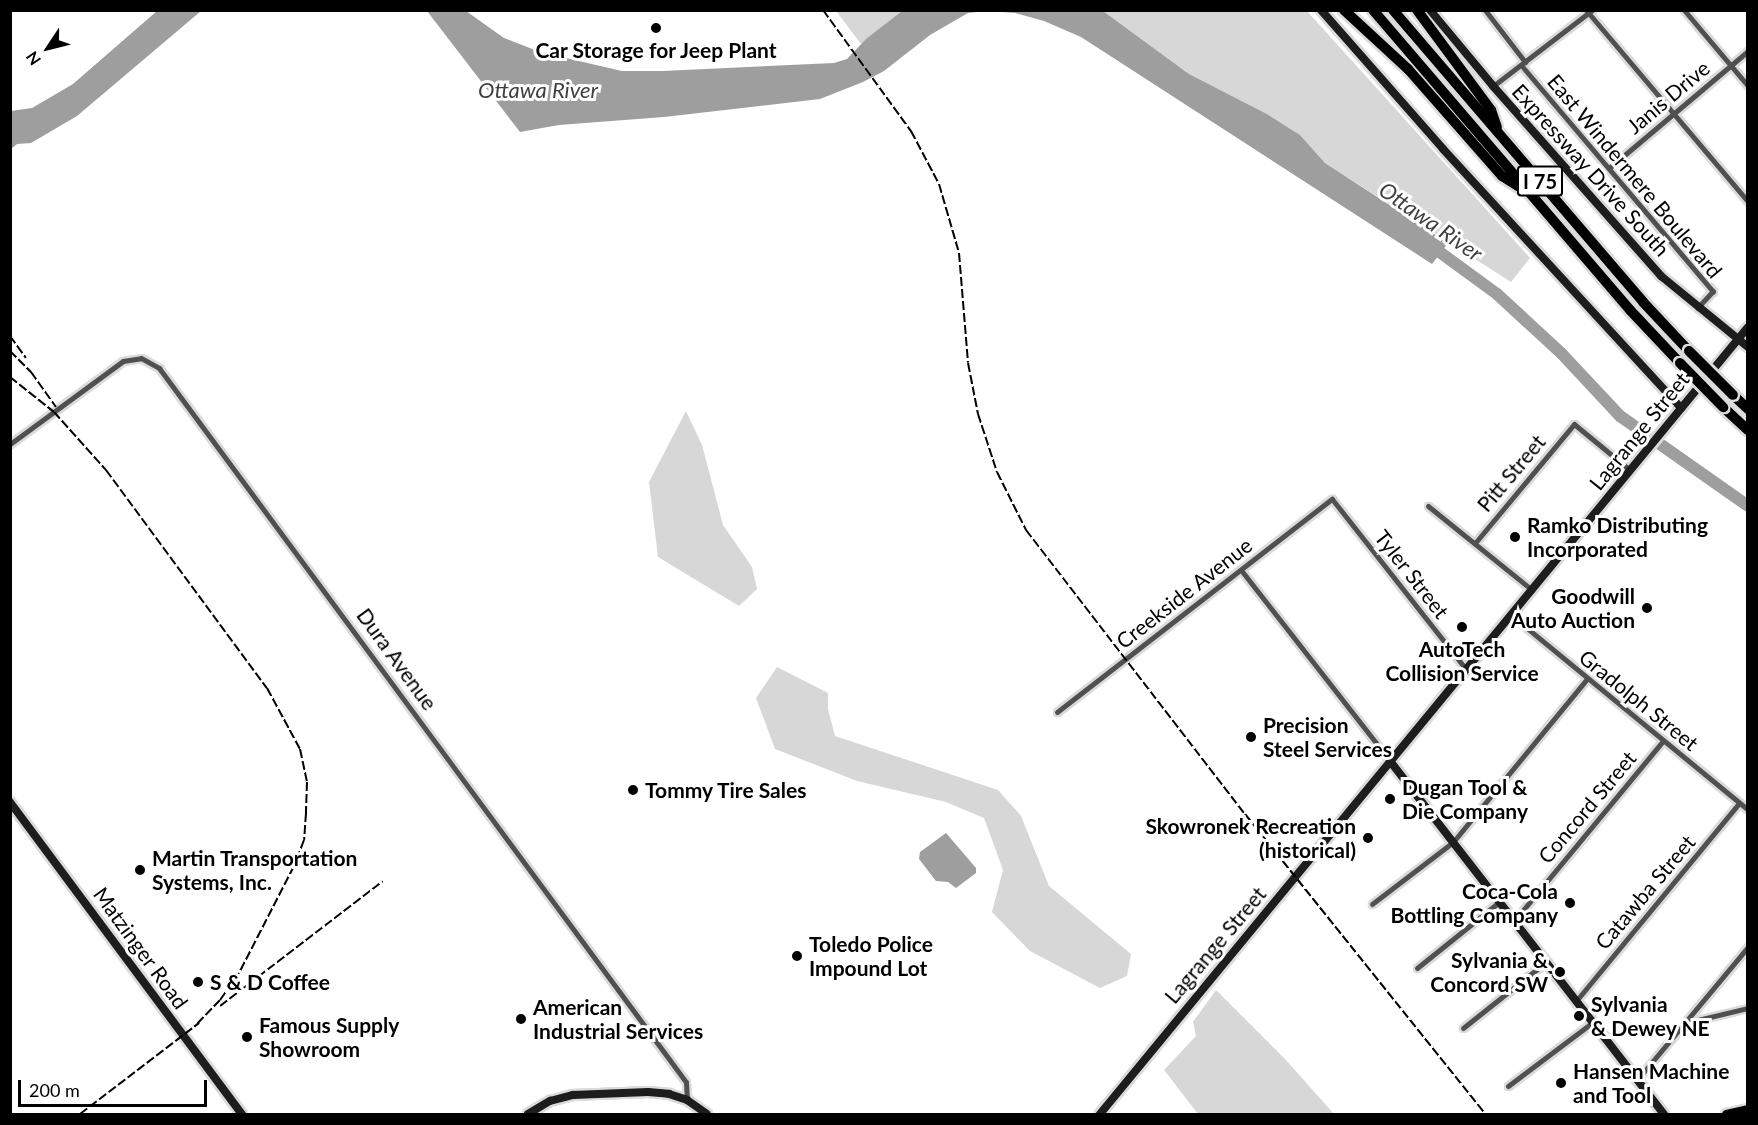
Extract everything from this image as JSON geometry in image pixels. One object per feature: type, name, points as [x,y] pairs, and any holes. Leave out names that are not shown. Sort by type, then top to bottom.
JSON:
[{"type":"highway","points":[[1344,10],[1408,69],[1502,176],[1532,196]]},
{"type":"highway","name":"I 75","points":[[1373,10],[1630,310],[1748,430]]},
{"type":"highway","name":"I 75","points":[[1393,10],[1643,302],[1748,409]]},
{"type":"highway","points":[[1417,10],[1491,110],[1499,133]]},
{"type":"main road","points":[[1726,1114],[1748,1109]]},
{"type":"street","points":[[1321,10],[1443,149],[1681,408]]},
{"type":"street","name":"Expressway Drive South","points":[[1430,10],[1493,86],[1657,272],[1697,308],[1748,347]]},
{"type":"street","name":"East Windermere Boulevard","points":[[1485,10],[1523,63],[1713,291],[1697,308]]},
{"type":"street","points":[[1684,10],[1748,86]]},
{"type":"street","points":[[1493,86],[1589,11],[1748,202]]},
{"type":"street","name":"Janis Drive","points":[[1609,168],[1748,51]]},
{"type":"street","name":"Lagrange Street","points":[[1100,1114],[1748,327]]},
{"type":"street","name":"Dura Avenue","points":[[10,444],[123,360],[141,358],[159,368],[686,1082],[687,1100]]},
{"type":"street","name":"Pitt Street","points":[[1475,543],[1574,424],[1630,470]]},
{"type":"street","name":"Creekside Avenue","points":[[1057,712],[1332,499]]},
{"type":"street","name":"Tyler Street","points":[[1332,499],[1466,669]]},
{"type":"street","points":[[1428,506],[1532,590]]},
{"type":"street","points":[[1241,570],[1664,1114]]},
{"type":"street","name":"Gradolph Street","points":[[1511,615],[1748,810]]},
{"type":"street","points":[[1372,904],[1453,842],[1587,679]]},
{"type":"street","name":"Concord Street","points":[[1514,921],[1663,741]]},
{"type":"street","name":"Matzinger Road","points":[[10,802],[242,1114]]},
{"type":"street","name":"Catawba Street","points":[[1576,1001],[1739,803]]},
{"type":"street","points":[[1417,968],[1499,902]]},
{"type":"street","points":[[1637,1080],[1748,947]]},
{"type":"street","points":[[1463,1028],[1546,963]]},
{"type":"street","points":[[1685,1023],[1748,1008]]},
{"type":"street","points":[[1508,1086],[1593,1022]]},
{"type":"street","points":[[528,1114],[550,1101],[573,1095],[648,1092],[669,1094],[687,1100],[707,1114]]},
{"type":"shaded area","points":[[836,11],[902,11],[861,44]]},
{"type":"shaded area","points":[[1103,11],[1307,11],[1530,258],[1511,282],[1325,163],[1300,135],[1267,114],[1189,74]]},
{"type":"shaded area","points":[[686,411],[702,445],[723,525],[752,567],[757,589],[739,606],[658,557],[649,482]]},
{"type":"shaded area","points":[[777,667],[828,693],[828,709],[835,736],[998,790],[1021,816],[1049,886],[1131,954],[1127,976],[1100,988],[1030,951],[992,912],[1003,870],[984,818],[946,802],[857,781],[775,749],[756,698]]},
{"type":"shaded area","points":[[1216,990],[1285,1059],[1334,1114],[1198,1114],[1164,1070],[1196,1036],[1193,1022]]},
{"type":"water","points":[[157,11],[201,11],[77,116],[31,143],[17,144],[11,149],[11,111],[32,108],[73,84]]},
{"type":"water","name":"Ottawa River","points":[[427,11],[466,11],[504,38],[540,52],[622,71],[663,71],[834,63],[847,59],[866,39],[902,11],[988,11],[968,13],[930,35],[884,71],[820,99],[664,117],[559,125],[520,132]]},
{"type":"water","points":[[988,11],[1103,11],[1189,74],[1267,114],[1300,135],[1325,163],[1448,243],[1432,264],[1081,37],[1044,21],[1015,13]]},
{"type":"water","points":[[946,833],[976,868],[976,873],[956,888],[948,882],[936,881],[919,859],[920,852]]},
{"type":"waterway","name":"Ottawa River","points":[[1430,245],[1497,294],[1562,354],[1620,416],[1748,506]]},
{"type":"railway","points":[[823,10],[911,131],[939,184],[959,253],[968,363],[978,414],[997,472],[1026,530],[1245,814],[1485,1114]]},
{"type":"railway","points":[[10,336],[26,358]]},
{"type":"railway","points":[[10,351],[31,372],[56,407]]},
{"type":"railway","points":[[10,377],[54,412],[106,470],[267,688],[300,749],[307,782],[304,840],[294,866],[239,973],[220,1000],[194,1027]]},
{"type":"railway","points":[[220,1006],[383,881]]},
{"type":"railway","points":[[80,1114],[199,1023]]},
{"type":"place","name":"Car Storage for Jeep Plant","points":[[656,28]]},
{"type":"place","name":"Ramko Distributing Incorporated","points":[[1515,537]]},
{"type":"place","name":"Goodwill Auto Auction","points":[[1647,608]]},
{"type":"place","name":"AutoTech Collision Service","points":[[1462,627]]},
{"type":"place","name":"Precision Steel Services","points":[[1251,737]]},
{"type":"place","name":"Tommy Tire Sales","points":[[633,790]]},
{"type":"place","name":"Dugan Tool & Die Company","points":[[1390,799]]},
{"type":"place","name":"Skowronek Recreation (historical)","points":[[1368,838]]},
{"type":"place","name":"Martin Transportation Systems, Inc.","points":[[140,870]]},
{"type":"place","name":"Coca-Cola Bottling Company","points":[[1570,903]]},
{"type":"place","name":"Toledo Police Impound Lot","points":[[797,956]]},
{"type":"place","name":"Sylvania & Concord SW","points":[[1560,972]]},
{"type":"place","name":"S & D Coffee","points":[[198,982]]},
{"type":"place","name":"Sylvania & Dewey NE","points":[[1579,1016]]},
{"type":"place","name":"American Industrial Services","points":[[521,1019]]},
{"type":"place","name":"Famous Supply Showroom","points":[[247,1037]]},
{"type":"place","name":"Hansen Machine and Tool","points":[[1561,1083]]}]
